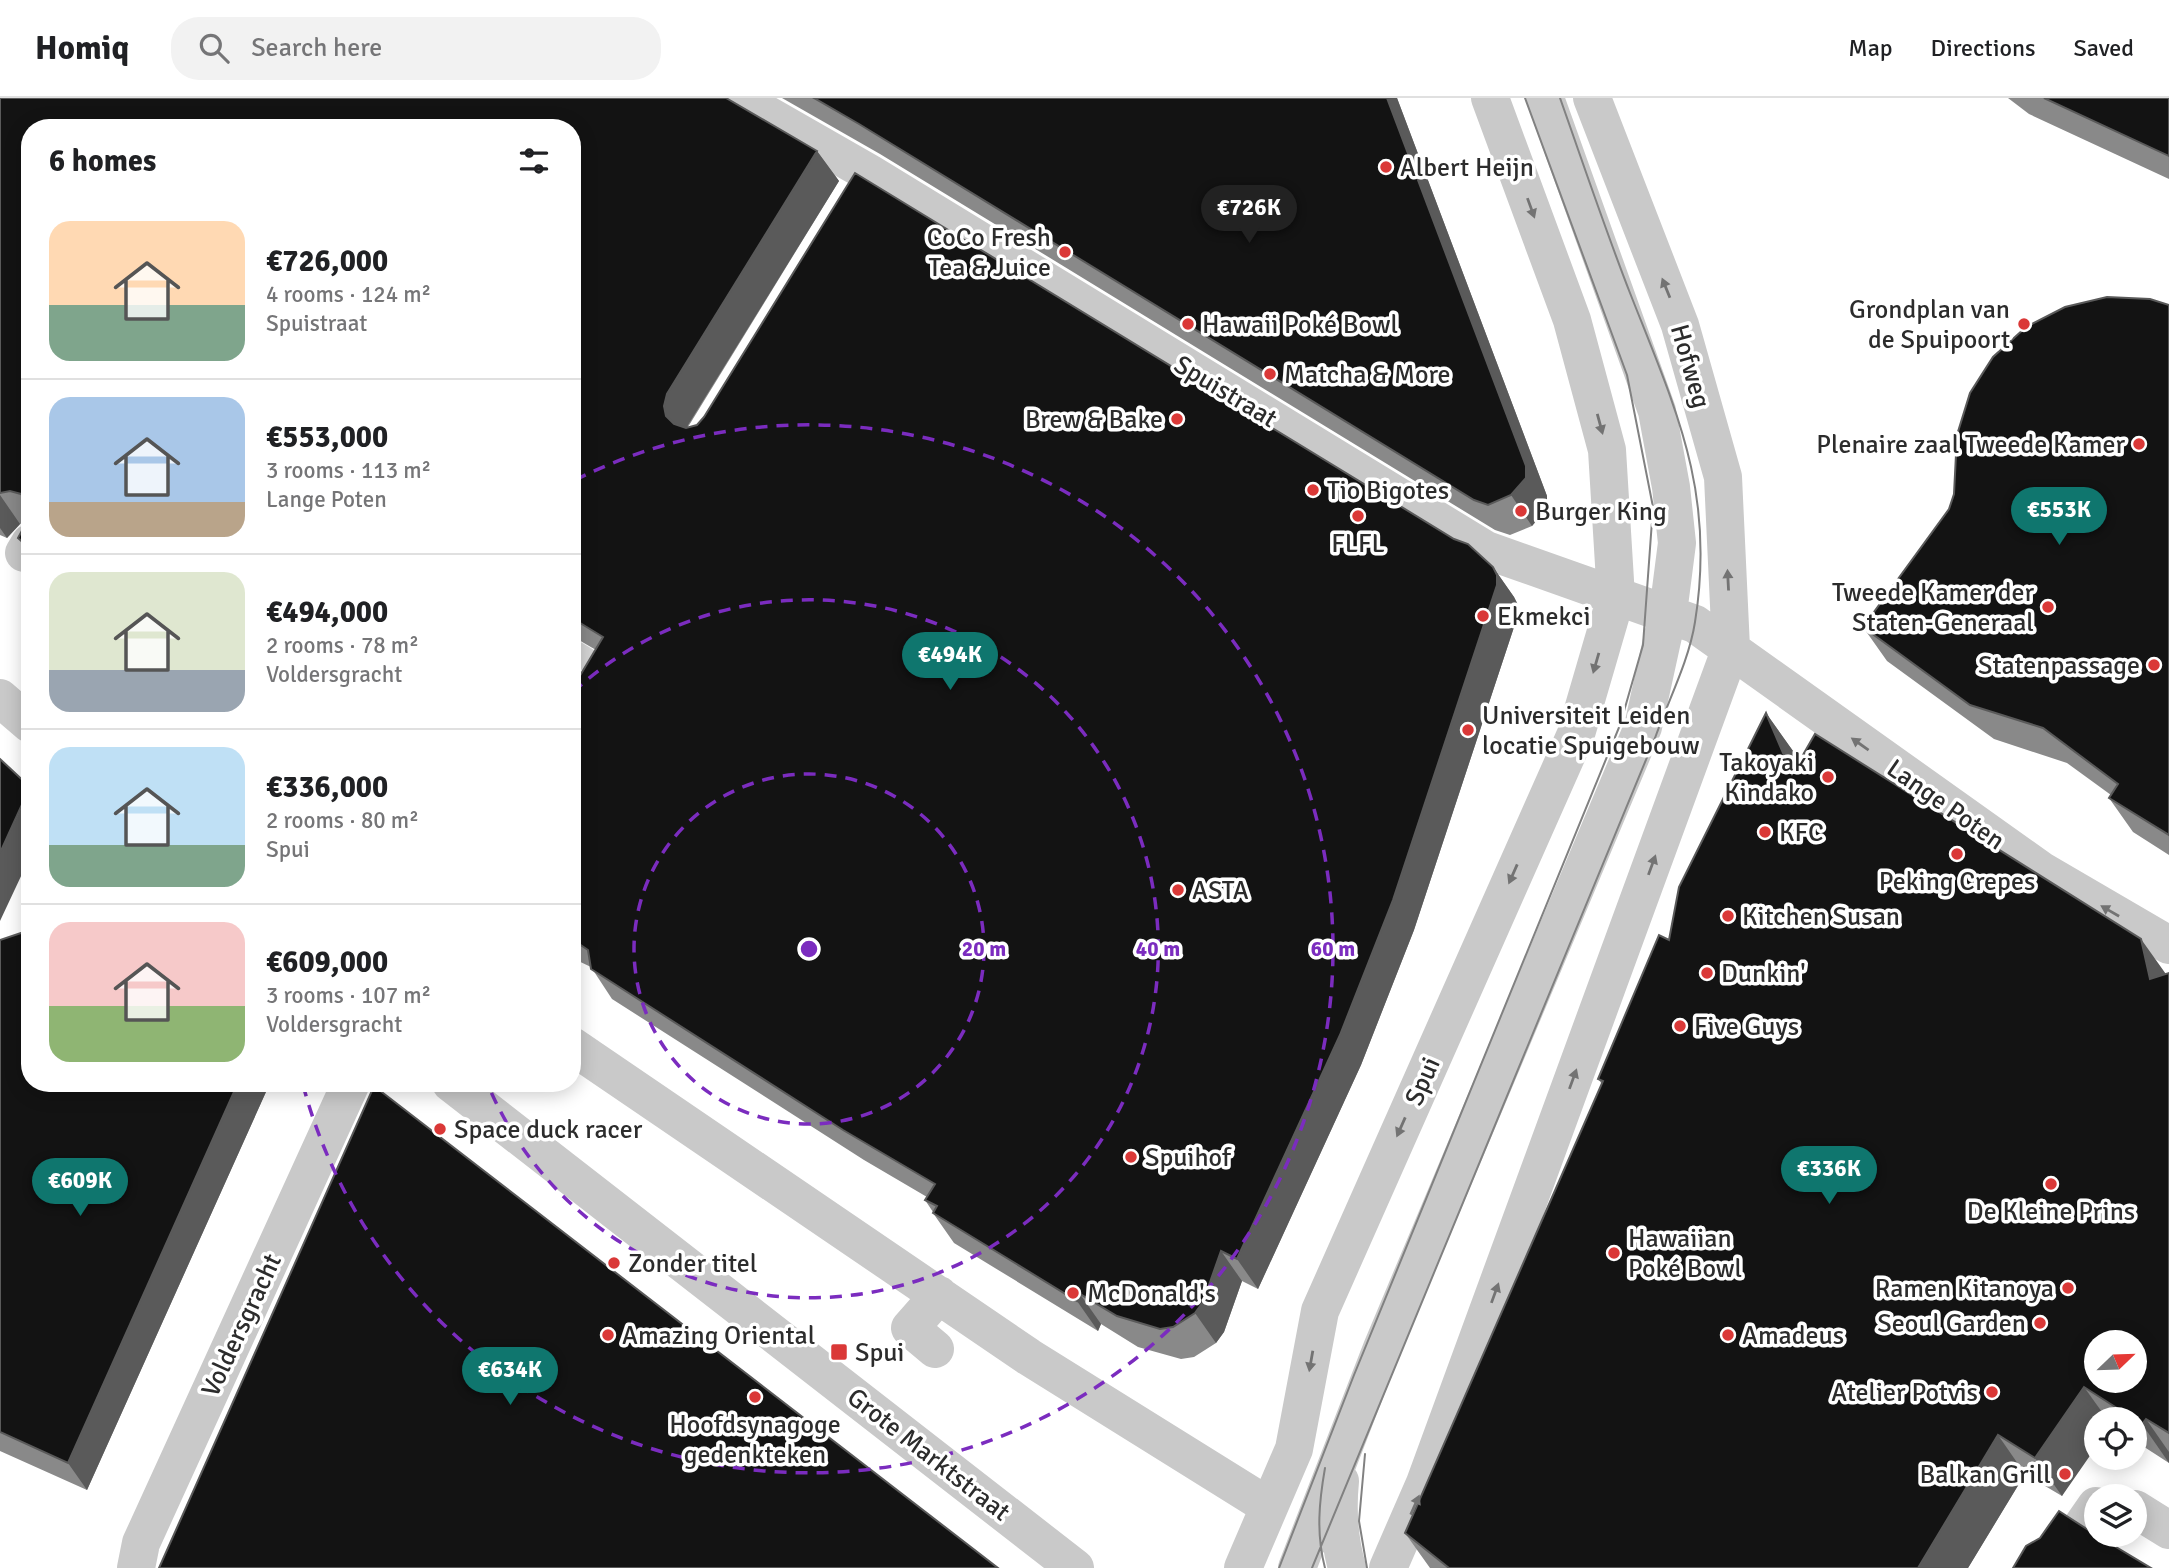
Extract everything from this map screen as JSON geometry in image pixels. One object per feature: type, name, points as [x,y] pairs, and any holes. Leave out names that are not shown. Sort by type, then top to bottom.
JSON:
[{"type":"street","name":"Spuistraat","points":[[737,98],[860,189],[1486,550],[1668,613],[1695,624],[1731,648]]},
{"type":"street","points":[[1490,98],[1572,320],[1607,450],[1616,597]]},
{"type":"street","name":"Hofweg","points":[[1545,98],[1657,411],[1671,487],[1677,543],[1668,613]]},
{"type":"street","name":"Hofweg","points":[[1592,98],[1681,325],[1723,477],[1731,648]]},
{"type":"street","name":"Spui","points":[[1243,1568],[1300,1429],[1328,1325],[1576,734],[1616,597]]},
{"type":"street","points":[[1304,1565],[1342,1451],[1382,1348],[1643,727],[1668,613]]},
{"type":"street","points":[[1388,1568],[1425,1483],[1731,648]]},
{"type":"street","name":"Lange Poten","points":[[1731,648],[1840,730],[2042,871],[2169,945]]},
{"type":"street","points":[[0,698],[21,716]]},
{"type":"street","points":[[581,1052],[1264,1517],[1304,1565]]},
{"type":"street","name":"Voldersgracht","points":[[136,1568],[141,1543],[347,1092]]},
{"type":"street","name":"Grote Marktstraat","points":[[463,1092],[1075,1568]]},
{"type":"street","points":[[935,1349],[910,1328],[939,1295]]},
{"type":"street","points":[[1342,1451],[1338,1505],[1341,1548],[1347,1568]]},
{"type":"street","points":[[2147,1517],[2169,1531]]},
{"type":"street","points":[[2053,1568],[2084,1523]]},
{"type":"building","points":[[0,98],[726,98],[817,151],[667,394],[664,406],[666,416],[674,424],[686,428],[697,425],[704,417],[855,173],[1454,539],[1468,544],[1493,567],[1497,575],[1497,585],[1393,900],[1340,1035],[1237,1259],[1221,1251],[1203,1302],[1195,1313],[1173,1327],[1160,1329],[1117,1316],[1080,1294],[1077,1301],[933,1213],[937,1206],[925,1200],[935,1184],[843,1130],[591,969],[588,950],[581,945],[581,674],[603,637],[581,624],[581,119],[21,119],[21,494],[10,491],[0,493]]},
{"type":"building","points":[[814,98],[1387,98],[1526,466],[1526,478],[1511,495],[1488,505],[1474,500]]},
{"type":"building","points":[[2044,98],[2169,98],[2169,156]]},
{"type":"building","name":"Tweede Kamer der Staten-Generaal","points":[[2107,297],[2150,299],[2169,305],[2169,835],[2109,798],[2118,784],[2043,728],[1970,705],[1863,627],[1949,509],[1954,494],[1957,435],[1970,393],[1993,357],[2026,327],[2065,307]]},
{"type":"building","points":[[1766,713],[1792,774],[1815,734],[2141,939],[2150,979],[2169,973],[2169,1433],[2147,1420],[2147,1407],[2115,1407],[2093,1393],[2147,1393],[2147,1330],[2084,1330],[2084,1387],[2035,1458],[1998,1435],[1918,1568],[1449,1568],[1405,1533],[1603,1081],[1598,1079],[1659,935],[1669,940],[1679,887]]},
{"type":"building","points":[[0,759],[21,779],[21,807],[0,853]]},
{"type":"building","points":[[21,933],[21,1092],[234,1092],[68,1463],[0,1432],[0,940]]},
{"type":"building","points":[[371,1092],[382,1092],[998,1568],[159,1568]]},
{"type":"building","points":[[2059,1511],[2084,1527],[2084,1547],[2116,1547],[2151,1568],[2013,1568],[2026,1546],[2040,1538]]},
{"type":"tunnel","points":[[581,649],[584,644]]},
{"type":"tram line","points":[[1279,1568],[1354,1375],[1620,725],[1643,645],[1653,507],[1627,375],[1525,98]]},
{"type":"tram line","points":[[1312,1568],[1655,738],[1683,666],[1695,622],[1700,575],[1700,532],[1688,453],[1663,375],[1612,245],[1560,98]]},
{"type":"tram line","points":[[1365,1454],[1359,1521],[1367,1568]]},
{"type":"tram line","points":[[1325,1468],[1319,1518],[1325,1568]]},
{"type":"place","name":"Albert Heijn","points":[[1386,167]]},
{"type":"place","name":"CoCo Fresh Tea & Juice","points":[[1065,252]]},
{"type":"place","name":"Hawaii Poké Bowl","points":[[1188,324]]},
{"type":"place","name":"Grondplan van de Spuipoort","points":[[2024,324]]},
{"type":"place","name":"Matcha & More","points":[[1270,374]]},
{"type":"place","name":"Brew & Bake","points":[[1177,419]]},
{"type":"place","name":"Plenaire zaal Tweede Kamer","points":[[2139,444]]},
{"type":"place","name":"Tio Bigotes","points":[[1313,490]]},
{"type":"place","name":"Burger King","points":[[1521,511]]},
{"type":"place","name":"FLFL","points":[[1358,516]]},
{"type":"place","name":"Tweede Kamer der Staten-Generaal","points":[[2048,607]]},
{"type":"place","name":"Ekmekci","points":[[1483,616]]},
{"type":"place","name":"Statenpassage","points":[[2154,665]]},
{"type":"place","name":"Universiteit Leiden locatie Spuigebouw","points":[[1468,730]]},
{"type":"place","name":"Takoyaki Kindako","points":[[1828,777]]},
{"type":"place","name":"KFC","points":[[1765,832]]},
{"type":"place","name":"Peking Crepes","points":[[1957,854]]},
{"type":"place","name":"ASTA","points":[[1178,890]]},
{"type":"place","name":"Kitchen Susan","points":[[1728,916]]},
{"type":"place","name":"Dunkin'","points":[[1707,973]]},
{"type":"place","name":"Five Guys","points":[[1680,1026]]},
{"type":"place","name":"Space duck racer","points":[[440,1129]]},
{"type":"place","name":"Spuihof","points":[[1131,1157]]},
{"type":"place","name":"De Kleine Prins","points":[[2051,1184]]},
{"type":"place","name":"Hawaiian Poké Bowl","points":[[1614,1253]]},
{"type":"place","name":"Zonder titel","points":[[614,1263]]},
{"type":"place","name":"Ramen Kitanoya","points":[[2068,1288]]},
{"type":"place","name":"McDonald's","points":[[1073,1293]]},
{"type":"place","name":"Seoul Garden","points":[[2040,1323]]},
{"type":"place","name":"Amazing Oriental","points":[[608,1335]]},
{"type":"place","name":"Amadeus","points":[[1728,1335]]},
{"type":"place","name":"Spui","points":[[839,1352]]},
{"type":"place","name":"Atelier Potvis","points":[[1992,1392]]},
{"type":"place","name":"Hoofdsynagoge gedenkteken","points":[[755,1397]]},
{"type":"place","name":"Balkan Grill","points":[[2065,1474]]}]
